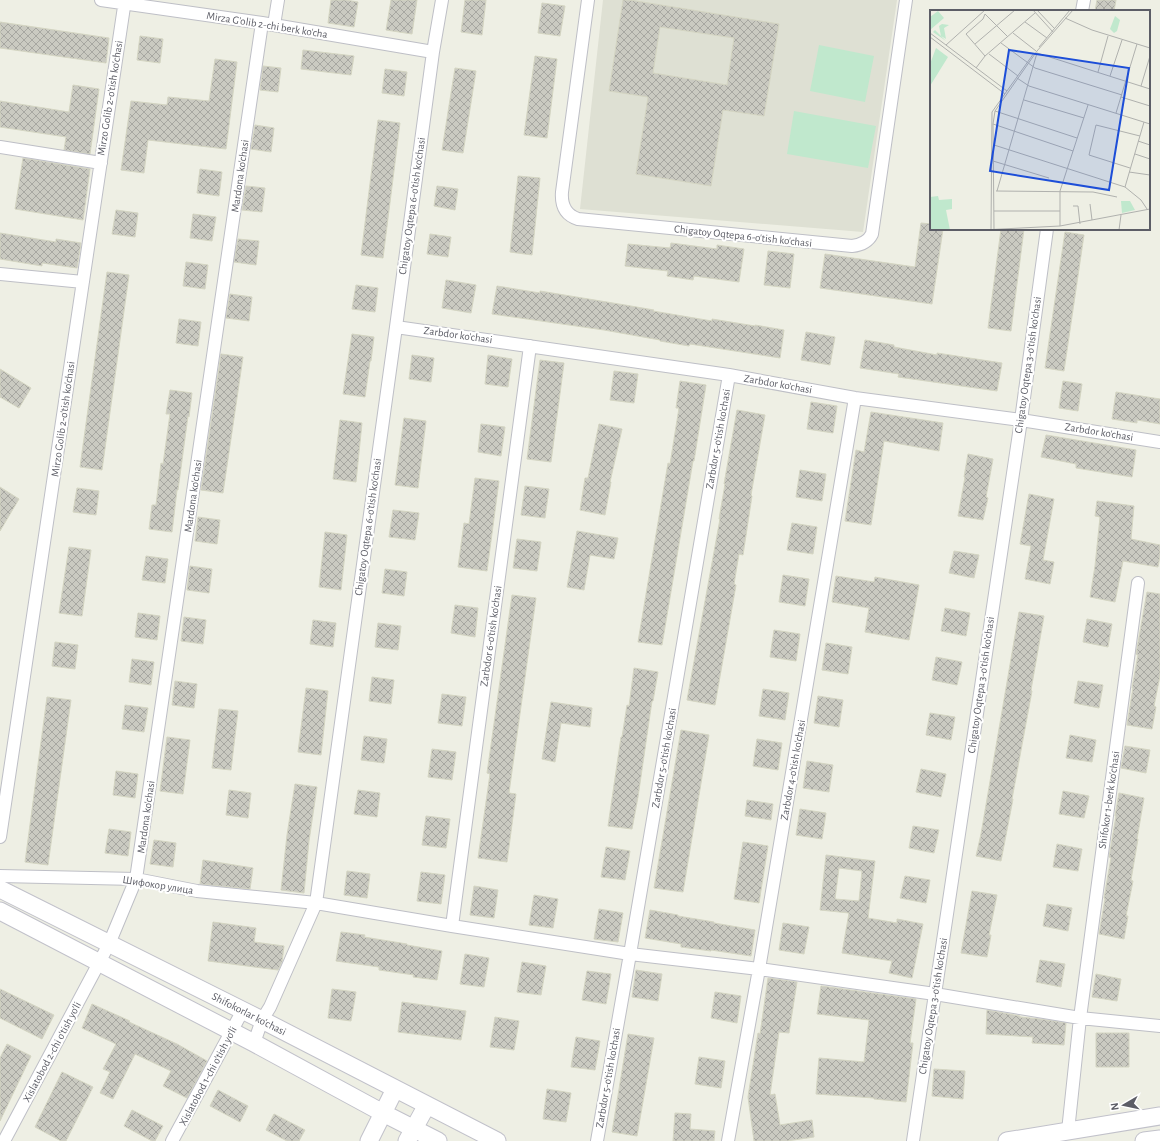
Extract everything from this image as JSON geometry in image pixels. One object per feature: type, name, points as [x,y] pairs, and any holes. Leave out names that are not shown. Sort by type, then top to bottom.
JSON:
[{"type":"main road","name":"Shifokorlar ko'chasi","points":[[0,889],[243,1010],[497,1141]]},
{"type":"main road","points":[[0,911],[254,1043],[383,1113],[410,1135],[438,1141]]},
{"type":"main road","points":[[369,1141],[395,1089]]},
{"type":"main road","points":[[410,1135],[427,1105]]},
{"type":"main road","points":[[1006,1141],[1160,1116]]},
{"type":"main road","points":[[1144,1141],[1160,1138]]},
{"type":"street","name":"Mirza G'olib 2-chi berk ko'cha","points":[[101,0],[125,2],[262,23],[433,52]]},
{"type":"street","points":[[274,25],[278,0]]},
{"type":"street","name":"Chigatoy Oqtepa 6-o'tish ko'chasi","points":[[254,1043],[262,1020],[270,1007],[316,903],[433,52],[442,0]]},
{"type":"street","name":"Chigatoy Oqtepa 6-o'tish ko'chasi","points":[[588,0],[562,196],[562,205],[566,212],[578,220],[852,246],[865,242],[872,234],[906,0]]},
{"type":"street","points":[[1082,10],[1084,0]]},
{"type":"street","name":"Mirzo Golib 2-o'tish ko'chasi","points":[[0,837],[125,2]]},
{"type":"street","name":"Mardona ko'chasi","points":[[99,962],[110,944],[136,879],[262,23]]},
{"type":"street","points":[[0,147],[101,163]]},
{"type":"street","name":"Chigatoy Oqtepa 3-o'tish ko'chasi","points":[[912,1141],[1021,420],[1047,230]]},
{"type":"street","points":[[0,274],[83,282]]},
{"type":"street","name":"Zarbdor ko'chasi","points":[[396,327],[729,375],[855,398],[1021,420],[1160,442]]},
{"type":"street","name":"Zarbdor 6-o'tish ko'chasi","points":[[452,926],[530,346]]},
{"type":"street","name":"Zarbdor 5-o'tish ko'chasi","points":[[597,1141],[729,375]]},
{"type":"street","name":"Zarbdor 4-o'tish ko'chasi","points":[[728,1141],[759,968],[855,398]]},
{"type":"street","name":"Shifokor 1-berk ko'chasi","points":[[1068,1131],[1080,1018],[1138,583]]},
{"type":"street","name":"Шифокор улица","points":[[0,876],[136,879],[197,890],[316,903],[630,954],[759,968],[935,994],[1080,1018],[1160,1026]]},
{"type":"street","name":"Xislatobod 2-chi o'tish yo'li","points":[[4,1141],[99,962]]},
{"type":"street","name":"Xislatobod 1-chi o'tish yo'li","points":[[172,1141],[243,1010]]},
{"type":"shaded area","points":[[603,0],[897,0],[863,232],[580,209]]},
{"type":"green space","points":[[819,45],[874,56],[865,102],[810,91]]},
{"type":"green space","points":[[794,111],[876,126],[868,168],[787,154]]},
{"type":"building","points":[[331,0],[358,2],[354,27],[328,23]]},
{"type":"building","points":[[391,0],[417,0],[412,34],[386,30]]},
{"type":"building","points":[[465,0],[486,0],[482,35],[461,32]]},
{"type":"building","points":[[623,0],[779,24],[764,116],[723,110],[711,186],[636,174],[648,97],[609,91]],"holes":[[[660,27],[734,38],[727,85],[653,73]]]},
{"type":"building","points":[[1097,0],[1116,0],[1114,10],[1095,10]]},
{"type":"building","points":[[542,3],[565,6],[560,36],[538,33]]},
{"type":"building","points":[[0,22],[109,38],[106,63],[0,48]]},
{"type":"building","points":[[140,36],[163,39],[160,63],[137,60]]},
{"type":"building","points":[[303,50],[354,56],[351,75],[301,69]]},
{"type":"building","points":[[535,56],[557,59],[547,138],[524,135]]},
{"type":"building","points":[[215,59],[237,62],[226,149],[148,140],[144,173],[121,170],[131,101],[167,105],[168,97],[209,101]]},
{"type":"building","points":[[263,66],[281,68],[278,92],[260,90]]},
{"type":"building","points":[[455,68],[476,71],[463,153],[442,150]]},
{"type":"building","points":[[385,69],[407,72],[404,96],[382,93]]},
{"type":"building","points":[[73,85],[99,89],[90,154],[64,150],[66,137],[0,127],[0,101],[69,112]]},
{"type":"building","points":[[378,120],[400,123],[383,258],[361,255]]},
{"type":"building","points":[[255,125],[274,128],[271,152],[251,149]]},
{"type":"building","points":[[23,158],[90,169],[83,220],[15,209]]},
{"type":"building","points":[[200,169],[222,172],[219,196],[197,193]]},
{"type":"building","points":[[518,176],[540,178],[532,255],[510,252]]},
{"type":"building","points":[[246,186],[265,188],[262,212],[242,210]]},
{"type":"building","points":[[437,186],[458,189],[455,210],[434,206]]},
{"type":"building","points":[[116,210],[138,213],[135,237],[112,234]]},
{"type":"building","points":[[193,214],[216,217],[212,241],[190,238]]},
{"type":"building","points":[[921,223],[930,224],[930,230],[943,230],[932,304],[820,288],[825,254],[915,267]]},
{"type":"building","points":[[1001,230],[1024,230],[1011,331],[988,328]]},
{"type":"building","points":[[1065,232],[1084,235],[1064,371],[1045,368]]},
{"type":"building","points":[[0,233],[56,242],[56,239],[81,243],[77,268],[42,263],[42,266],[0,259]]},
{"type":"building","points":[[430,234],[451,237],[448,257],[427,254]]},
{"type":"building","points":[[238,239],[259,241],[256,265],[234,262]]},
{"type":"building","points":[[671,243],[717,249],[717,245],[744,249],[739,282],[694,276],[693,280],[667,276],[668,271],[625,266],[628,244],[670,248]]},
{"type":"building","points":[[768,251],[794,254],[790,288],[764,285]]},
{"type":"building","points":[[186,262],[208,265],[205,289],[183,286]]},
{"type":"building","points":[[107,272],[129,275],[102,470],[80,467]]},
{"type":"building","points":[[446,280],[476,285],[471,313],[442,308]]},
{"type":"building","points":[[356,285],[378,288],[375,312],[352,309]]},
{"type":"building","points":[[497,286],[540,293],[540,291],[712,321],[712,319],[784,330],[780,358],[690,344],[689,346],[604,330],[492,314]]},
{"type":"building","points":[[230,294],[252,297],[249,321],[226,318]]},
{"type":"building","points":[[179,319],[201,322],[198,346],[176,343]]},
{"type":"building","points":[[806,332],[835,337],[830,365],[801,360]]},
{"type":"building","points":[[352,334],[374,337],[365,397],[343,394]]},
{"type":"building","points":[[865,340],[937,355],[937,353],[1002,363],[997,391],[898,377],[899,374],[860,368]]},
{"type":"building","points":[[221,354],[243,357],[223,493],[201,490]]},
{"type":"building","points":[[412,355],[434,358],[431,382],[409,379]]},
{"type":"building","points":[[488,355],[512,359],[508,387],[485,384]]},
{"type":"building","points":[[540,360],[564,363],[551,462],[527,459]]},
{"type":"building","points":[[0,369],[31,388],[19,408],[0,397]]},
{"type":"building","points":[[614,371],[638,374],[634,403],[610,400]]},
{"type":"building","points":[[680,381],[706,385],[662,645],[638,642],[668,463],[670,464],[679,408],[676,408]]},
{"type":"building","points":[[1063,381],[1082,384],[1078,411],[1059,408]]},
{"type":"building","points":[[170,390],[192,393],[172,532],[149,529],[152,505],[156,505],[161,463],[163,464],[170,414],[166,414]]},
{"type":"building","points":[[1116,392],[1160,399],[1160,424],[1137,420],[1137,423],[1112,419]]},
{"type":"building","points":[[811,402],[837,406],[833,433],[807,429]]},
{"type":"building","points":[[737,410],[765,415],[751,495],[743,555],[739,554],[734,584],[736,585],[715,705],[687,700],[720,519],[724,484]]},
{"type":"building","points":[[871,412],[943,423],[939,451],[884,441],[871,525],[845,521],[856,450],[864,452]]},
{"type":"building","points":[[404,418],[426,421],[418,488],[395,485]]},
{"type":"building","points":[[340,420],[362,423],[356,482],[333,479]]},
{"type":"building","points":[[481,424],[505,427],[501,456],[478,452]]},
{"type":"building","points":[[599,424],[622,429],[610,482],[605,515],[580,510],[585,478],[588,478]]},
{"type":"building","points":[[1046,435],[1136,450],[1132,477],[1076,468],[1076,464],[1041,457]]},
{"type":"building","points":[[968,454],[993,459],[986,497],[988,498],[983,520],[958,516]]},
{"type":"building","points":[[800,470],[826,474],[822,501],[796,497]]},
{"type":"building","points":[[475,478],[499,481],[487,571],[458,567],[464,523],[469,524]]},
{"type":"building","points":[[525,486],[549,489],[545,518],[521,515]]},
{"type":"building","points":[[0,487],[19,499],[0,531]]},
{"type":"building","points":[[77,488],[99,491],[96,515],[73,512]]},
{"type":"building","points":[[1029,494],[1054,499],[1043,560],[1054,562],[1050,584],[1025,579],[1031,546],[1020,544]]},
{"type":"building","points":[[1097,501],[1134,506],[1131,539],[1160,545],[1158,567],[1123,561],[1115,602],[1090,597],[1100,517],[1095,516]]},
{"type":"building","points":[[393,510],[419,513],[415,540],[389,537]]},
{"type":"building","points":[[198,517],[220,520],[217,544],[195,541]]},
{"type":"building","points":[[792,523],[817,527],[813,554],[787,550]]},
{"type":"building","points":[[577,531],[618,538],[614,559],[590,555],[584,590],[567,587]]},
{"type":"building","points":[[325,532],[347,535],[341,590],[319,587]]},
{"type":"building","points":[[517,539],[541,542],[537,571],[513,568]]},
{"type":"building","points":[[69,547],[91,550],[82,616],[59,613]]},
{"type":"building","points":[[954,551],[979,555],[974,578],[949,573]]},
{"type":"building","points":[[146,556],[168,559],[165,583],[142,580]]},
{"type":"building","points":[[190,566],[212,569],[209,593],[187,590]]},
{"type":"building","points":[[385,569],[407,572],[404,596],[382,593]]},
{"type":"building","points":[[783,575],[809,579],[805,606],[779,602]]},
{"type":"building","points":[[836,576],[874,582],[875,577],[919,585],[909,640],[865,632],[869,608],[832,602]]},
{"type":"building","points":[[1147,592],[1160,594],[1160,676],[1154,706],[1156,707],[1152,729],[1127,725],[1138,655],[1136,654]]},
{"type":"building","points":[[512,595],[536,598],[509,793],[516,794],[507,862],[478,858],[490,774],[487,773]]},
{"type":"building","points":[[455,605],[478,608],[475,637],[451,633]]},
{"type":"building","points":[[945,608],[970,613],[966,636],[941,631]]},
{"type":"building","points":[[1019,612],[1044,616],[1001,861],[976,856]]},
{"type":"building","points":[[138,613],[160,616],[157,640],[135,637]]},
{"type":"building","points":[[184,617],[206,620],[203,644],[181,641]]},
{"type":"building","points":[[1087,619],[1112,624],[1108,647],[1083,642]]},
{"type":"building","points":[[313,620],[336,623],[333,647],[310,644]]},
{"type":"building","points":[[378,623],[401,626],[398,650],[375,647]]},
{"type":"building","points":[[774,630],[800,634],[796,661],[770,657]]},
{"type":"building","points":[[55,642],[78,645],[75,669],[52,666]]},
{"type":"building","points":[[826,643],[852,647],[848,674],[822,670]]},
{"type":"building","points":[[936,657],[962,662],[957,685],[932,680]]},
{"type":"building","points":[[132,659],[154,662],[151,685],[129,682]]},
{"type":"building","points":[[634,668],[658,672],[632,829],[608,826],[621,737],[627,705],[629,706]]},
{"type":"building","points":[[372,677],[394,680],[391,704],[369,701]]},
{"type":"building","points":[[175,681],[197,684],[194,708],[172,705]]},
{"type":"building","points":[[1078,681],[1103,685],[1099,708],[1074,703]]},
{"type":"building","points":[[306,688],[328,691],[321,755],[298,752]]},
{"type":"building","points":[[763,689],[789,693],[785,720],[759,716]]},
{"type":"building","points":[[442,694],[466,697],[462,726],[438,723]]},
{"type":"building","points":[[818,696],[843,700],[839,727],[814,723]]},
{"type":"building","points":[[47,697],[71,700],[48,865],[25,862]]},
{"type":"building","points":[[551,702],[592,708],[590,727],[561,723],[555,762],[542,759]]},
{"type":"building","points":[[125,705],[148,708],[144,732],[122,729]]},
{"type":"building","points":[[219,709],[238,711],[231,770],[212,768]]},
{"type":"building","points":[[930,713],[955,717],[951,740],[926,735]]},
{"type":"building","points":[[681,730],[709,735],[683,892],[654,888]]},
{"type":"building","points":[[1070,735],[1096,740],[1092,762],[1066,758]]},
{"type":"building","points":[[364,736],[387,739],[384,763],[361,760]]},
{"type":"building","points":[[167,737],[190,740],[183,794],[160,791]]},
{"type":"building","points":[[757,739],[782,743],[778,770],[753,766]]},
{"type":"building","points":[[1125,746],[1150,750],[1146,773],[1121,768]]},
{"type":"building","points":[[432,749],[456,752],[452,780],[428,777]]},
{"type":"building","points":[[807,761],[833,765],[829,792],[803,788]]},
{"type":"building","points":[[921,769],[946,774],[941,797],[916,792]]},
{"type":"building","points":[[116,771],[138,774],[135,798],[113,795]]},
{"type":"building","points":[[295,784],[317,787],[309,841],[304,893],[281,890],[287,835]]},
{"type":"building","points":[[229,790],[251,793],[248,818],[226,815]]},
{"type":"building","points":[[358,790],[380,793],[377,817],[354,814]]},
{"type":"building","points":[[1063,791],[1089,796],[1084,818],[1059,814]]},
{"type":"building","points":[[1119,793],[1144,798],[1131,880],[1133,881],[1126,916],[1128,916],[1124,939],[1099,934],[1111,858],[1109,857]]},
{"type":"building","points":[[747,800],[773,804],[771,820],[745,816]]},
{"type":"building","points":[[800,809],[826,813],[822,839],[796,835]]},
{"type":"building","points":[[426,816],[450,819],[446,848],[422,845]]},
{"type":"building","points":[[913,826],[939,830],[934,853],[909,848]]},
{"type":"building","points":[[109,829],[131,832],[128,856],[105,853]]},
{"type":"building","points":[[154,840],[176,843],[173,867],[150,864]]},
{"type":"building","points":[[743,842],[768,846],[759,903],[734,899]]},
{"type":"building","points":[[1057,844],[1082,849],[1078,871],[1053,867]]},
{"type":"building","points":[[606,847],[630,851],[625,880],[601,877]]},
{"type":"building","points":[[826,855],[875,861],[868,918],[897,923],[897,919],[923,924],[912,978],[889,973],[892,961],[842,953],[849,913],[820,910]],"holes":[[[839,868],[862,871],[859,901],[835,899]]]},
{"type":"building","points":[[203,860],[253,868],[250,889],[200,884]]},
{"type":"building","points":[[347,871],[370,874],[367,898],[344,895]]},
{"type":"building","points":[[421,872],[445,875],[441,904],[417,901]]},
{"type":"building","points":[[905,876],[930,880],[926,903],[900,898]]},
{"type":"building","points":[[474,886],[498,890],[494,918],[470,915]]},
{"type":"building","points":[[972,891],[997,895],[989,935],[991,935],[987,957],[961,953]]},
{"type":"building","points":[[534,895],[558,899],[553,928],[529,925]]},
{"type":"building","points":[[1047,904],[1072,908],[1068,931],[1043,926]]},
{"type":"building","points":[[599,909],[623,913],[618,942],[594,939]]},
{"type":"building","points":[[650,910],[755,930],[751,956],[681,947],[681,944],[645,938]]},
{"type":"building","points":[[213,922],[256,928],[254,942],[284,946],[282,962],[278,970],[208,961]]},
{"type":"building","points":[[783,923],[809,927],[804,954],[779,950]]},
{"type":"building","points":[[341,932],[365,935],[364,937],[442,951],[437,980],[379,970],[379,967],[336,961]]},
{"type":"building","points":[[465,954],[489,958],[484,987],[460,984]]},
{"type":"building","points":[[1040,960],[1065,964],[1061,987],[1036,982]]},
{"type":"building","points":[[522,962],[546,966],[541,995],[517,992]]},
{"type":"building","points":[[636,970],[662,974],[658,1001],[632,997]]},
{"type":"building","points":[[587,971],[611,974],[606,1004],[582,1000]]},
{"type":"building","points":[[1096,974],[1121,979],[1117,1001],[1092,997]]},
{"type":"building","points":[[768,978],[797,982],[789,1033],[779,1032],[770,1095],[775,1094],[780,1125],[812,1120],[814,1137],[787,1141],[754,1141],[748,1097],[758,1033],[760,1034]]},
{"type":"building","points":[[821,986],[916,999],[910,1043],[913,1043],[906,1102],[816,1094],[819,1058],[864,1062],[869,1020],[817,1014]]},
{"type":"building","points":[[0,989],[54,1015],[42,1039],[0,1018]]},
{"type":"building","points":[[332,989],[356,992],[351,1021],[328,1018]]},
{"type":"building","points":[[715,992],[741,996],[737,1023],[711,1018]]},
{"type":"building","points":[[402,1002],[466,1011],[461,1040],[398,1032]]},
{"type":"building","points":[[92,1004],[177,1044],[207,1061],[187,1098],[163,1086],[171,1071],[135,1054],[113,1099],[100,1093],[110,1072],[103,1069],[116,1044],[82,1028]]},
{"type":"building","points":[[987,1010],[1020,1017],[1066,1023],[1064,1045],[1032,1043],[1033,1037],[986,1034]]},
{"type":"building","points":[[495,1017],[519,1021],[514,1050],[490,1047]]},
{"type":"building","points":[[1096,1033],[1129,1033],[1129,1067],[1096,1067]]},
{"type":"building","points":[[628,1034],[654,1038],[637,1136],[612,1132]]},
{"type":"building","points":[[576,1037],[600,1041],[595,1070],[571,1067]]},
{"type":"building","points":[[7,1044],[31,1056],[0,1121],[0,1058]]},
{"type":"building","points":[[699,1057],[725,1061],[721,1088],[695,1084]]},
{"type":"building","points":[[934,1069],[965,1071],[963,1099],[932,1096]]},
{"type":"building","points":[[62,1072],[93,1087],[66,1141],[61,1141],[35,1127]]},
{"type":"building","points":[[547,1089],[571,1093],[566,1122],[543,1119]]},
{"type":"building","points":[[218,1090],[248,1106],[240,1122],[210,1106]]},
{"type":"building","points":[[132,1110],[163,1126],[155,1141],[152,1141],[124,1126]]},
{"type":"building","points":[[675,1113],[691,1114],[690,1129],[715,1131],[714,1141],[673,1141]]},
{"type":"building","points":[[274,1114],[305,1130],[299,1141],[287,1141],[266,1130]]}]
